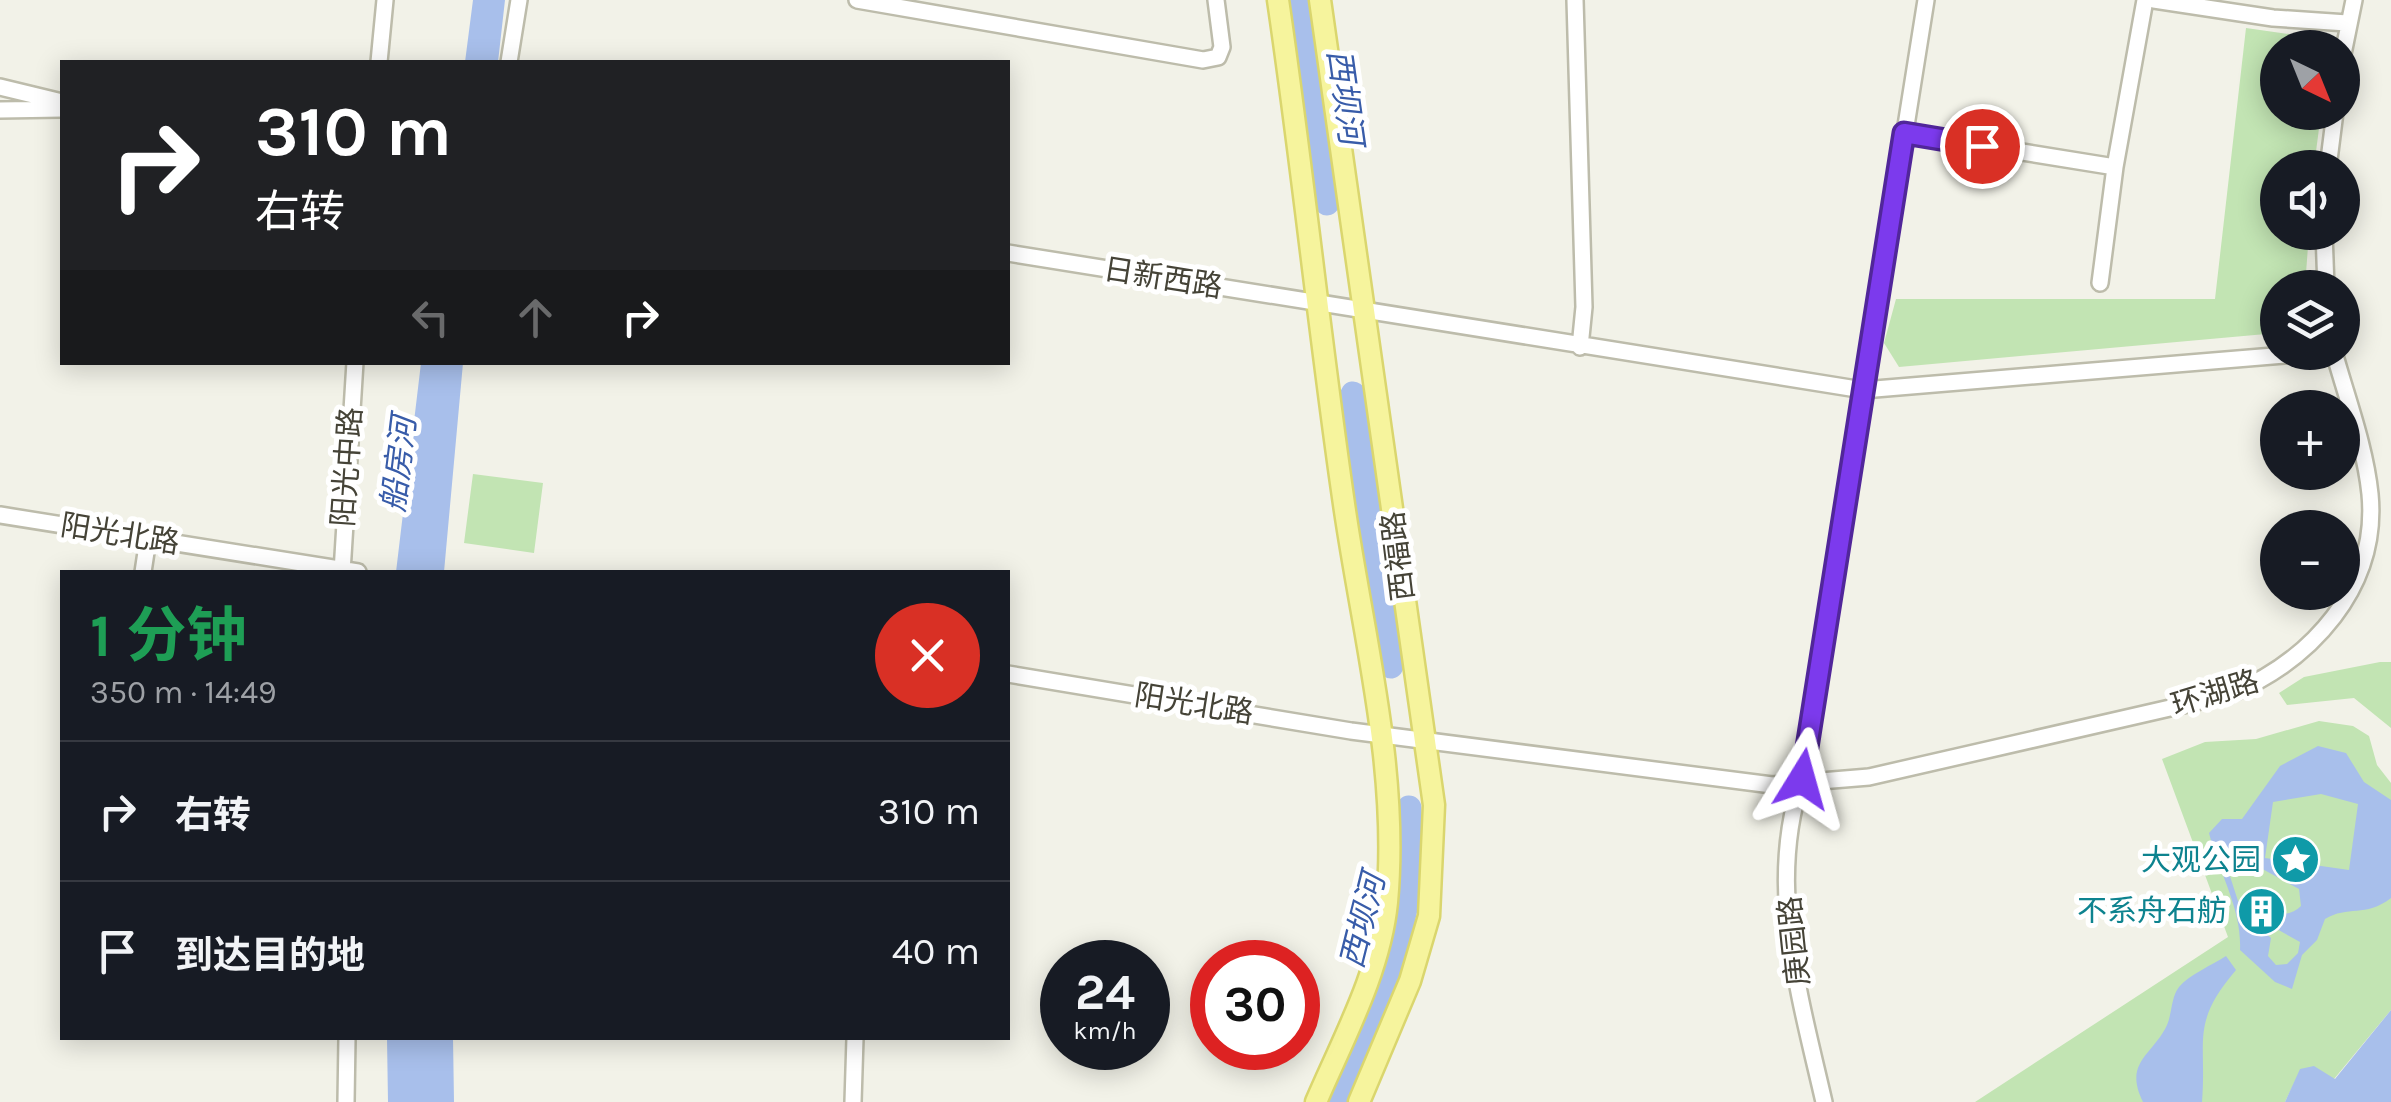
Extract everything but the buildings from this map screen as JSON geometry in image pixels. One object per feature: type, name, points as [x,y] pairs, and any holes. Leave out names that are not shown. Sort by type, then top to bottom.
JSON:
[{"type":"main road","name":"西福路","points":[[1278,0],[1380,734],[1390,840],[1387,906],[1364,989],[1316,1102]]},
{"type":"main road","name":"西福路","points":[[1320,0],[1434,804],[1429,916],[1410,981],[1359,1102]]},
{"type":"street","points":[[379,60],[385,0]]},
{"type":"street","points":[[510,60],[519,0]]},
{"type":"street","points":[[857,0],[1203,60],[1218,58],[1222,46],[1216,0]]},
{"type":"street","points":[[1576,0],[1584,307],[1580,347]]},
{"type":"street","name":"庚园路","points":[[1824,1102],[1794,974],[1787,912],[1790,815],[1802,779],[1926,0]]},
{"type":"street","points":[[2100,284],[2115,167],[2145,0]]},
{"type":"street","points":[[2154,0],[2273,18],[2348,23]]},
{"type":"street","points":[[2347,30],[2354,0]]},
{"type":"street","points":[[0,86],[60,105]]},
{"type":"street","points":[[0,110],[60,106]]},
{"type":"street","points":[[1904,133],[2115,167]]},
{"type":"street","name":"日新西路","points":[[1010,253],[1863,390],[2260,357]]},
{"type":"street","name":"阳光中路","points":[[347,570],[354,365]]},
{"type":"street","name":"环湖路","points":[[1426,741],[1738,783],[1869,776],[2231,694],[2286,667],[2328,626],[2360,569],[2370,499],[2366,463],[2339,370]]},
{"type":"street","name":"阳光北路","points":[[0,515],[335,570]]},
{"type":"street","points":[[143,570],[148,538]]},
{"type":"street","name":"阳光北路","points":[[1010,674],[1426,741]]},
{"type":"street","points":[[346,1102],[347,1040]]},
{"type":"street","points":[[852,1102],[855,1040]]},
{"type":"green space","points":[[2246,28],[2260,30],[2260,130],[2319,130],[2316,150],[2260,150],[2260,250],[2308,250],[2306,270],[2260,270],[2260,335],[1899,367],[1884,343],[1896,299],[2215,299]]},
{"type":"green space","points":[[473,474],[543,483],[534,553],[464,543]]},
{"type":"green space","points":[[2391,662],[2391,728],[2354,698],[2287,705],[2279,693],[2304,677]]},
{"type":"green space","name":"大观公园","points":[[2319,721],[2353,726],[2369,736],[2377,765],[2391,783],[2391,1010],[2334,1079],[2301,1069],[2285,1102],[1975,1102],[2228,937],[2162,759],[2205,742],[2256,739]]},
{"type":"water","points":[[473,0],[505,0],[498,60],[465,60]]},
{"type":"water","points":[[421,365],[463,365],[444,570],[396,570]]},
{"type":"water","points":[[2318,746],[2346,753],[2364,782],[2391,800],[2391,898],[2373,908],[2325,919],[2317,940],[2302,955],[2292,989],[2275,982],[2240,950],[2234,906],[2209,833],[2222,819],[2242,819],[2280,766]],"holes":[[[2321,794],[2358,804],[2349,870],[2265,858],[2273,802]],[[2235,854],[2299,889],[2301,906],[2278,915],[2238,901],[2226,864]],[[2266,923],[2300,942],[2298,953],[2287,964],[2276,965],[2268,956],[2271,938],[2262,930]]]},
{"type":"water","points":[[2226,956],[2236,970],[2206,1019],[2202,1102],[2143,1102],[2136,1077],[2138,1068],[2167,1025],[2176,991],[2189,978]]},
{"type":"water","points":[[2391,1010],[2391,1102],[2285,1102],[2300,1069],[2314,1066],[2335,1079]]},
{"type":"water","points":[[387,1040],[453,1040],[454,1102],[388,1102]]},
{"type":"waterway","name":"西坝河","points":[[1298,0],[1327,203]]},
{"type":"waterway","name":"西坝河","points":[[1353,394],[1391,666]]},
{"type":"waterway","name":"西坝河","points":[[1336,1102],[1380,993],[1405,909],[1411,870],[1409,808]]},
{"type":"place","name":"大观公园","points":[[2296,860]]},
{"type":"place","name":"不系舟石舫","points":[[2262,911]]},
{"type":"route","points":[[1802,779],[1904,133],[1982,146]]},
{"type":"water label","name":"船房河","points":[[399,464]]}]
